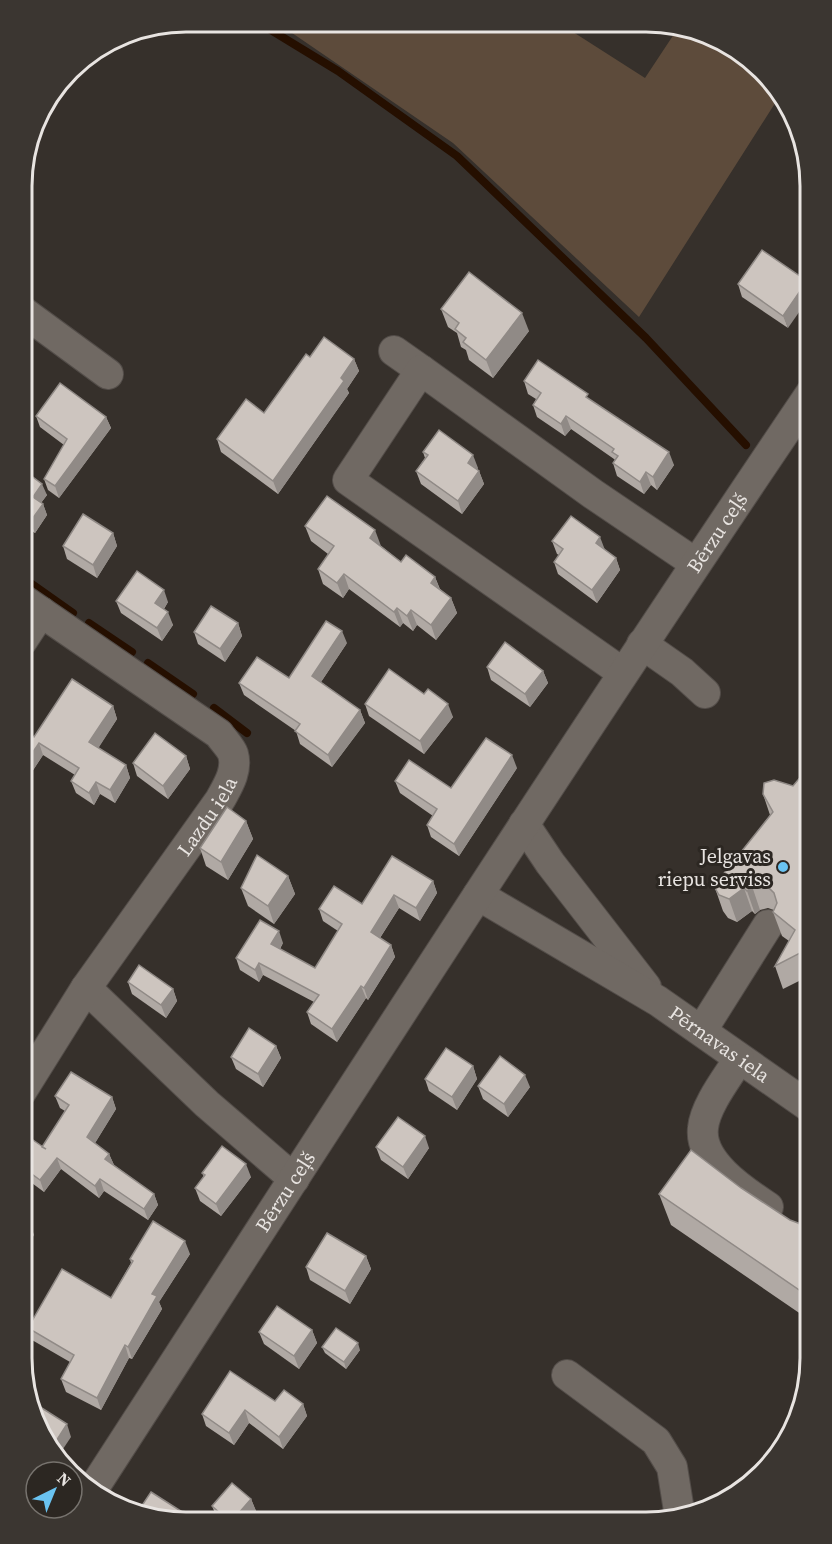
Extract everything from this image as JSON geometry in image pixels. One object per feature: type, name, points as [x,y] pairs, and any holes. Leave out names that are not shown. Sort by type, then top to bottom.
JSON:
[{"type":"street","points":[[32,318],[108,374]]},
{"type":"street","points":[[394,351],[593,494],[696,563]]},
{"type":"street","points":[[421,370],[348,480],[623,674]]},
{"type":"street","name":"Bērzu ceļš","points":[[97,1484],[524,824],[800,409]]},
{"type":"street","name":"Lazdu iela","points":[[32,607],[219,734],[233,754],[233,776],[220,800],[86,988],[32,1074]]},
{"type":"street","points":[[642,644],[682,672],[705,693]]},
{"type":"street","points":[[524,824],[550,863],[658,1001]]},
{"type":"street","name":"Pērnavas iela","points":[[478,895],[658,1001],[800,1101]]},
{"type":"street","points":[[702,1030],[768,925]]},
{"type":"street","points":[[86,988],[207,1104],[294,1179]]},
{"type":"street","points":[[739,1059],[711,1104],[702,1128],[704,1144],[713,1161],[739,1187],[793,1225]]},
{"type":"street","points":[[567,1374],[656,1441],[672,1467],[679,1509]]},
{"type":"shaded area","points":[[291,32],[573,32],[645,78],[674,34],[677,34],[715,47],[732,57],[762,84],[776,102],[639,317],[453,143]]},
{"type":"building","points":[[762,250],[800,276],[800,291],[783,316],[738,284]]},
{"type":"building","points":[[469,272],[522,313],[486,360],[463,342],[466,338],[455,329],[459,323],[441,309]]},
{"type":"building","points":[[324,337],[354,359],[341,378],[344,381],[273,481],[217,439],[246,399],[264,413],[306,354],[310,357]]},
{"type":"building","points":[[538,360],[588,394],[586,397],[669,452],[653,477],[646,472],[640,482],[613,463],[618,456],[612,452],[614,449],[566,416],[561,424],[533,405],[541,393],[524,381]]},
{"type":"building","points":[[60,383],[106,417],[55,486],[44,479],[67,439],[36,416]]},
{"type":"building","points":[[439,430],[473,455],[468,463],[479,471],[458,501],[416,471],[428,455],[423,452]]},
{"type":"building","points":[[32,476],[42,484],[33,497],[43,504],[32,519]]},
{"type":"building","points":[[327,496],[375,530],[370,538],[401,562],[406,555],[435,577],[431,583],[451,598],[431,625],[411,610],[407,616],[397,608],[394,612],[344,574],[337,583],[318,569],[334,546],[305,526]]},
{"type":"building","points":[[83,514],[113,533],[93,565],[63,546]]},
{"type":"building","points":[[571,516],[600,537],[596,543],[616,558],[592,590],[554,562],[563,549],[552,541]]},
{"type":"building","points":[[137,571],[164,590],[155,603],[168,612],[157,628],[116,601]]},
{"type":"building","points":[[211,606],[238,623],[220,649],[194,632]]},
{"type":"building","points":[[326,621],[342,631],[312,676],[360,710],[328,755],[295,731],[300,724],[239,683],[257,657],[289,678]]},
{"type":"building","points":[[505,642],[543,671],[525,694],[487,667]]},
{"type":"building","points":[[389,669],[424,694],[428,689],[448,704],[420,741],[365,704]]},
{"type":"building","points":[[72,679],[113,706],[89,742],[126,765],[110,790],[96,782],[89,793],[71,781],[79,768],[39,743],[32,753],[32,736],[34,737]]},
{"type":"building","points":[[155,733],[186,756],[163,786],[133,763]]},
{"type":"building","points":[[486,738],[512,755],[454,844],[427,825],[437,809],[395,781],[409,760],[451,788]]},
{"type":"building","points":[[800,778],[800,953],[775,966],[795,930],[773,912],[777,903],[774,893],[768,887],[752,886],[747,891],[744,888],[729,899],[719,895],[715,888],[717,882],[773,812],[763,794],[764,783],[774,780],[793,786]]},
{"type":"building","points":[[227,807],[246,821],[221,862],[200,848]]},
{"type":"building","points":[[257,855],[288,876],[268,906],[241,888]]},
{"type":"building","points":[[392,856],[433,881],[416,908],[394,895],[371,932],[391,945],[364,988],[361,986],[332,1029],[307,1012],[319,995],[259,963],[255,970],[236,958],[260,920],[279,931],[271,944],[315,968],[342,924],[319,909],[334,886],[362,904]]},
{"type":"building","points":[[139,965],[173,989],[161,1005],[128,982]]},
{"type":"building","points":[[249,1028],[276,1046],[258,1074],[231,1057]]},
{"type":"building","points":[[446,1048],[473,1066],[452,1097],[425,1079]]},
{"type":"building","points":[[500,1056],[525,1075],[504,1104],[478,1086]]},
{"type":"building","points":[[71,1072],[112,1097],[87,1137],[109,1154],[105,1159],[154,1194],[144,1209],[100,1179],[95,1186],[57,1158],[40,1180],[32,1174],[32,1139],[42,1146],[69,1105],[55,1096]]},
{"type":"building","points":[[398,1117],[425,1136],[403,1167],[376,1147]]},
{"type":"building","points":[[222,1146],[246,1164],[216,1204],[195,1188],[205,1175],[202,1173]]},
{"type":"building","points":[[691,1150],[741,1188],[800,1224],[800,1290],[659,1194]]},
{"type":"building","points":[[153,1221],[185,1241],[152,1294],[157,1296],[128,1347],[125,1345],[97,1398],[61,1379],[74,1355],[32,1330],[32,1321],[62,1269],[111,1298],[133,1261],[130,1259]]},
{"type":"building","points":[[327,1233],[366,1256],[345,1291],[306,1267]]},
{"type":"building","points":[[277,1306],[312,1330],[294,1356],[259,1332]]},
{"type":"building","points":[[336,1328],[358,1343],[344,1362],[322,1347]]},
{"type":"building","points":[[230,1371],[275,1401],[284,1390],[303,1404],[279,1437],[245,1410],[229,1433],[202,1414]]},
{"type":"building","points":[[40,1407],[67,1424],[56,1442]]},
{"type":"building","points":[[232,1483],[251,1499],[240,1512],[219,1512],[212,1506]]},
{"type":"building","points":[[151,1492],[182,1512],[165,1511],[142,1506]]},
{"type":"waterway","points":[[274,32],[338,71],[457,156],[646,338],[746,445]]},
{"type":"waterway","points":[[32,584],[73,613]]},
{"type":"waterway","points":[[89,623],[132,652]]},
{"type":"waterway","points":[[148,663],[193,694]]},
{"type":"waterway","points":[[214,708],[247,733]]},
{"type":"place","name":"Jelgavas riepu serviss","points":[[783,867]]}]
